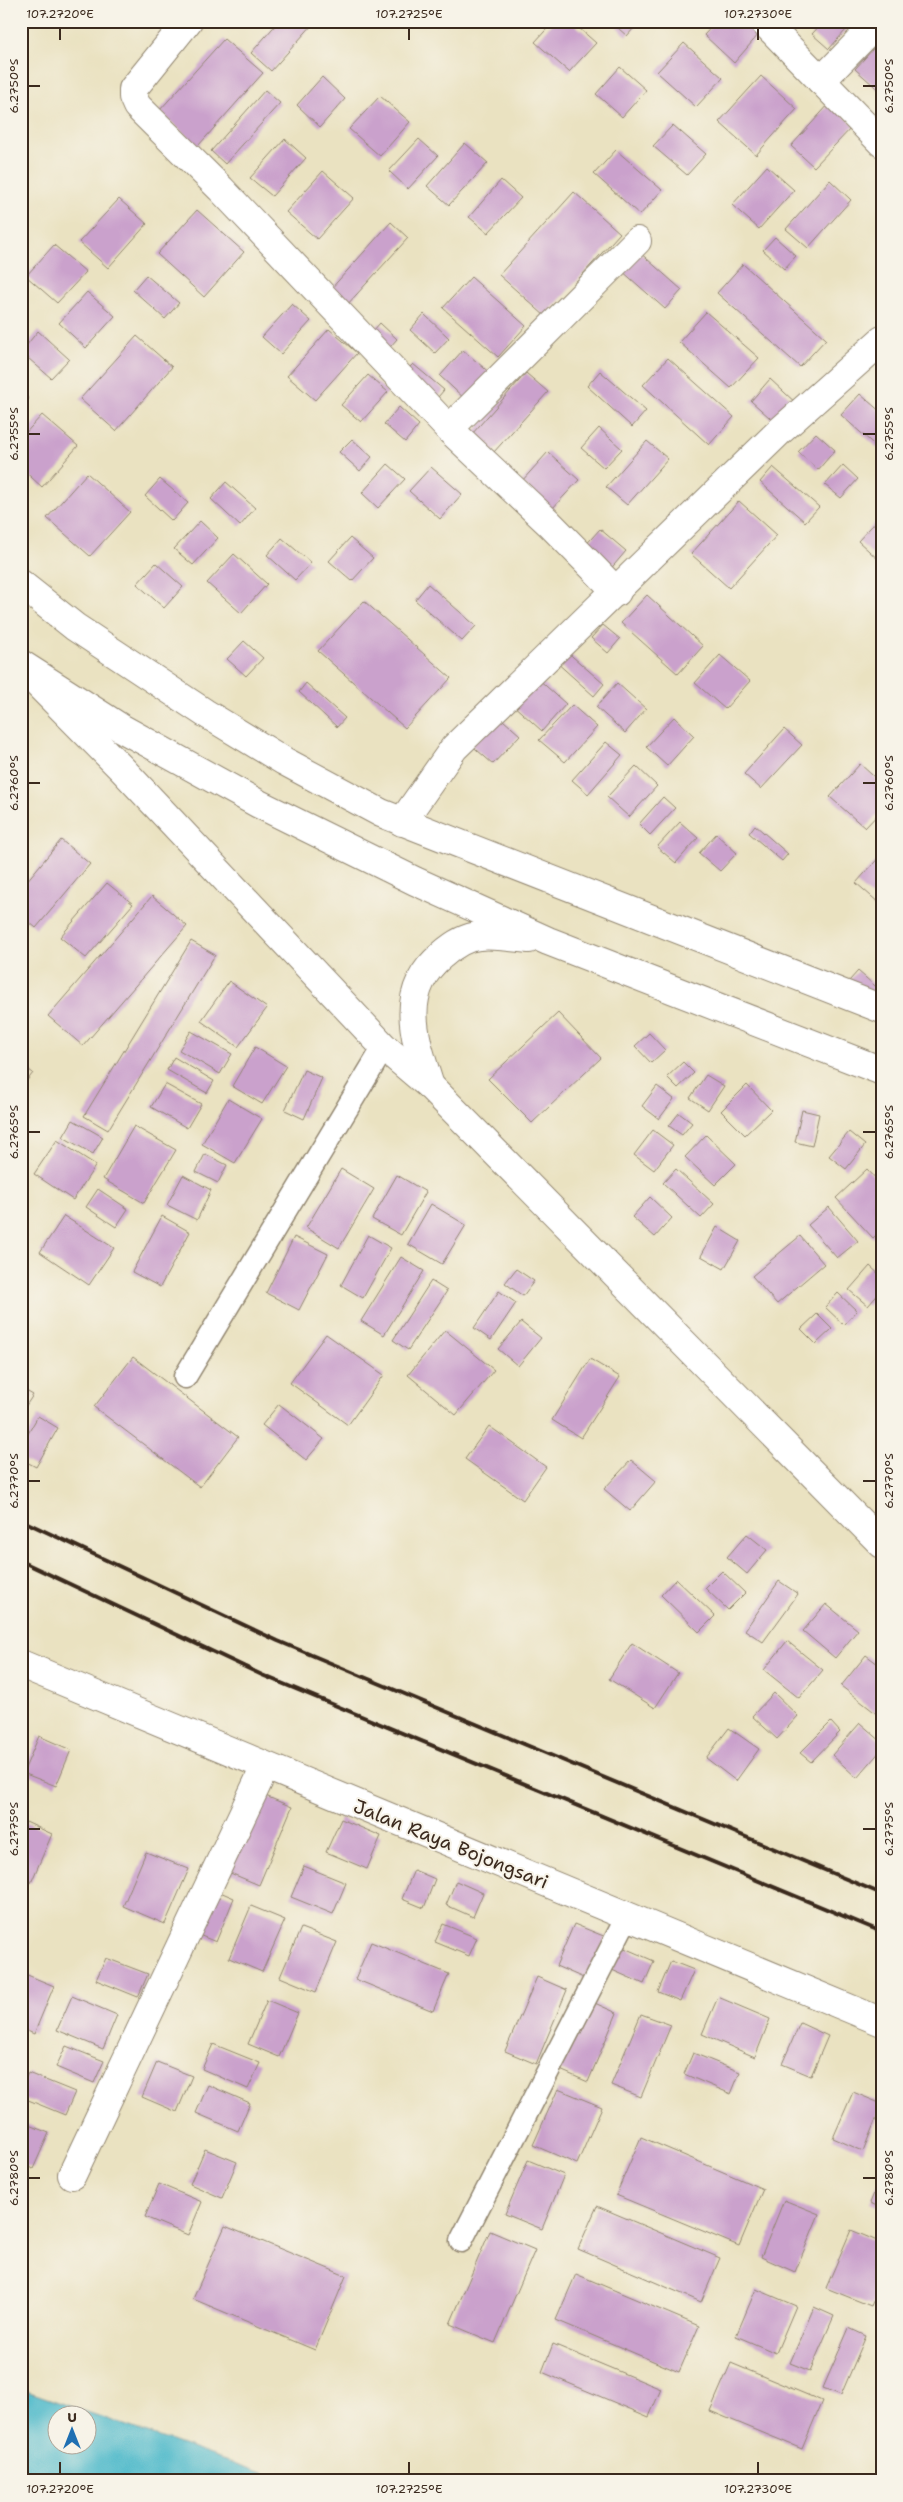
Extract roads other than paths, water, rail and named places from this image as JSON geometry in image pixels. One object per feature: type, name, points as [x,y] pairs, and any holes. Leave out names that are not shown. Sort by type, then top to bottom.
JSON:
[{"type":"main road","points":[[188,21],[133,89],[132,97],[137,106],[221,190],[449,429],[549,523],[617,592]]},
{"type":"main road","points":[[763,21],[882,143]]},
{"type":"main road","points":[[821,81],[879,21]]},
{"type":"main road","points":[[449,429],[637,241]]},
{"type":"main road","points":[[402,822],[454,748],[617,592],[780,431],[882,340]]},
{"type":"main road","points":[[21,584],[75,627],[205,713],[284,761],[402,822],[882,1008]]},
{"type":"main road","points":[[21,666],[121,728],[259,804],[414,881],[548,941],[882,1071]]},
{"type":"main road","points":[[21,666],[122,769],[384,1047],[430,1086],[882,1544]]},
{"type":"main road","points":[[430,1086],[416,1041],[412,1013],[419,985],[428,966],[454,944],[478,936],[548,941]]},
{"type":"main road","name":"Jalan Raya Bojongsari","points":[[21,1664],[882,2022]]},
{"type":"main road","points":[[72,2175],[265,1767]]},
{"type":"lane","points":[[185,1377],[384,1047]]},
{"type":"lane","points":[[461,2241],[627,1917]]},
{"type":"water","points":[[21,2389],[64,2404],[48,2404],[48,2454],[98,2454],[98,2416],[285,2481],[21,2481]]},
{"type":"railway","points":[[21,1520],[278,1641],[882,1894]]},
{"type":"railway","points":[[21,1561],[262,1675],[882,1932]]}]
